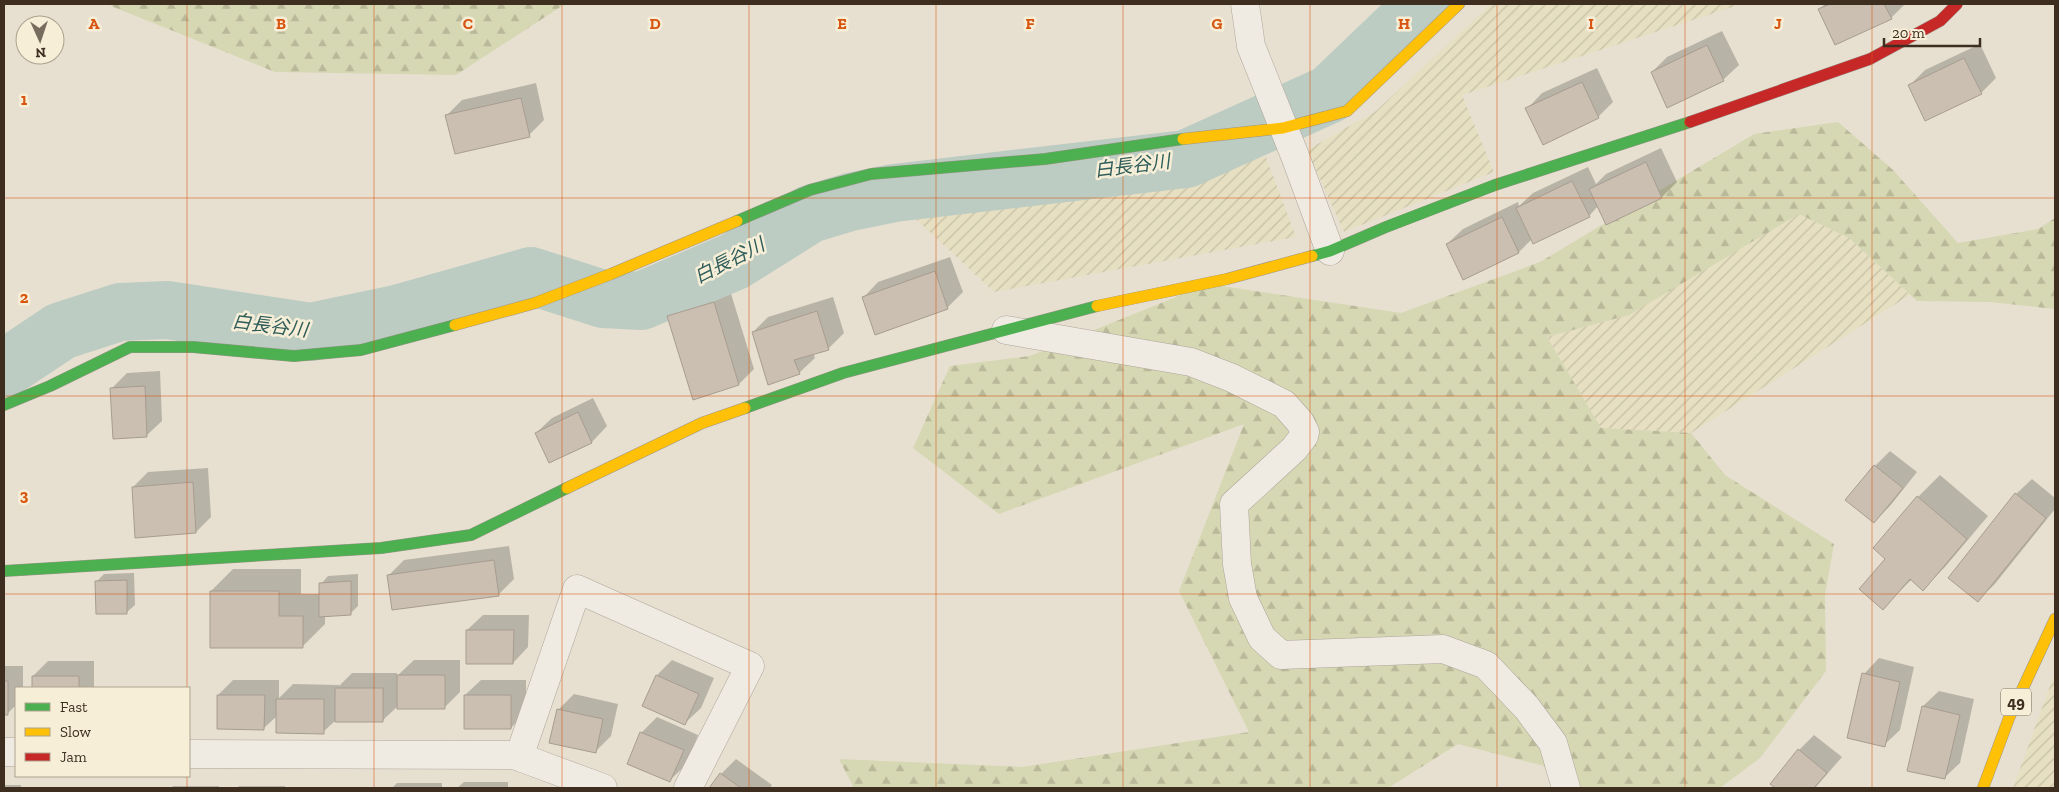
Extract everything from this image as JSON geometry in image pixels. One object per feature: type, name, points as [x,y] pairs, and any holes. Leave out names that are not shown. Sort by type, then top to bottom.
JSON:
[{"type":"street","points":[[1245,4],[1250,46],[1330,251]]},
{"type":"street","points":[[4,405],[50,386],[130,348],[193,347],[294,356],[361,350],[535,303],[611,274],[810,190],[871,174],[1045,159],[1192,138],[1283,128],[1347,111],[1459,4]]},
{"type":"street","points":[[4,570],[381,548],[471,535],[702,423],[843,373],[1100,305],[1227,279],[1330,251],[1494,185],[1674,127],[1870,59],[1940,21],[1957,4]]},
{"type":"street","points":[[1006,330],[1190,362],[1232,378],[1284,404],[1300,422],[1305,432],[1304,436],[1297,445],[1234,504],[1237,564],[1243,598],[1262,638],[1281,655],[1443,649],[1486,665],[1527,708],[1553,743],[1566,788]]},
{"type":"street","points":[[519,757],[577,589],[750,666],[688,788]]},
{"type":"street","name":"49","points":[[1983,788],[2009,718],[2055,619]]},
{"type":"street","points":[[190,754],[514,755],[604,788]]},
{"type":"shaded area","points":[[1491,4],[1742,4],[1462,95],[1494,172],[1344,232],[1307,150],[1376,111]]},
{"type":"shaded area","points":[[1266,157],[1296,237],[994,292],[903,207],[1212,168]]},
{"type":"shaded area","points":[[1799,214],[1849,238],[1910,295],[1691,433],[1601,428],[1547,337],[1620,317]]},
{"type":"shaded area","points":[[2055,672],[2055,788],[2013,788]]},
{"type":"green space","points":[[112,4],[565,4],[456,75],[275,72],[111,6]]},
{"type":"green space","points":[[1838,122],[1893,170],[1958,243],[2038,229],[2055,218],[2055,309],[1990,302],[1917,301],[1849,238],[1799,214],[1629,315],[1547,337],[1601,428],[1691,433],[1725,475],[1834,544],[1825,595],[1826,671],[1760,758],[1720,788],[1553,788],[1544,766],[1458,744],[1388,788],[854,788],[839,759],[1022,767],[1249,732],[1179,591],[1244,424],[999,514],[913,448],[950,366],[1030,356],[1208,284],[1401,313],[1540,262],[1754,134]]},
{"type":"building","points":[[1830,4],[1884,4],[1892,19],[1835,45],[1818,9]]},
{"type":"building","points":[[1707,45],[1724,81],[1667,108],[1651,72]]},
{"type":"building","points":[[1964,58],[1982,94],[1925,121],[1908,85]]},
{"type":"building","points":[[1582,82],[1599,118],[1543,145],[1525,108]]},
{"type":"building","points":[[521,98],[530,137],[455,154],[445,115]]},
{"type":"building","points":[[1646,162],[1662,198],[1606,225],[1589,189]]},
{"type":"building","points":[[1572,181],[1590,217],[1533,244],[1516,208]]},
{"type":"building","points":[[1502,217],[1519,253],[1463,280],[1446,244]]},
{"type":"building","points":[[935,271],[948,309],[875,335],[862,297]]},
{"type":"building","points":[[714,302],[739,385],[693,400],[667,316]]},
{"type":"building","points":[[817,311],[829,350],[794,360],[800,374],[768,385],[752,332]]},
{"type":"building","points":[[145,386],[147,437],[113,439],[110,388]]},
{"type":"building","points":[[578,412],[592,443],[549,463],[535,433]]},
{"type":"building","points":[[1874,465],[1903,488],[1874,523],[1845,500]]},
{"type":"building","points":[[193,482],[196,533],[135,538],[132,487]]},
{"type":"building","points":[[2015,493],[2046,518],[1978,602],[1948,578]]},
{"type":"building","points":[[1917,496],[1967,539],[1923,591],[1910,579],[1883,610],[1859,589],[1885,559],[1873,548]]},
{"type":"building","points":[[494,560],[499,596],[392,610],[387,575]]},
{"type":"building","points":[[127,580],[127,614],[96,614],[95,581]]},
{"type":"building","points":[[351,581],[351,615],[319,617],[319,583]]},
{"type":"building","points":[[210,591],[279,591],[279,616],[303,616],[303,648],[210,648]]},
{"type":"building","points":[[466,630],[514,630],[513,664],[466,664]]},
{"type":"building","points":[[1862,673],[1900,682],[1885,747],[1847,738]]},
{"type":"building","points":[[397,675],[445,675],[445,709],[397,709]]},
{"type":"building","points":[[656,675],[699,694],[685,725],[642,706]]},
{"type":"building","points":[[32,676],[79,676],[79,687],[32,687]]},
{"type":"building","points":[[4,681],[8,681],[8,715],[4,715]]},
{"type":"building","points":[[335,688],[383,688],[383,722],[335,722]]},
{"type":"building","points":[[217,695],[265,695],[264,730],[217,729]]},
{"type":"building","points":[[464,695],[511,695],[511,729],[464,729]]},
{"type":"building","points":[[276,699],[324,699],[324,734],[276,733]]},
{"type":"building","points":[[1922,706],[1960,715],[1945,779],[1907,771]]},
{"type":"building","points":[[557,709],[603,719],[596,753],[549,743]]},
{"type":"building","points":[[640,732],[684,750],[670,782],[627,764]]},
{"type":"building","points":[[1798,749],[1827,773],[1814,788],[1775,788],[1770,784]]},
{"type":"building","points":[[720,773],[741,788],[709,788]]},
{"type":"waterway","name":"白長谷川","points":[[4,369],[61,331],[120,312],[167,310],[311,332],[397,314],[531,276],[603,299],[641,301],[735,261],[810,214],[850,202],[894,193],[1186,159],[1330,94],[1424,4]]},
{"type":"traffic: fast","points":[[1312,256],[1330,251],[1495,185],[1690,122]]},
{"type":"traffic: fast","points":[[737,221],[810,190],[871,174],[1045,159],[1183,139]]},
{"type":"traffic: fast","points":[[745,408],[843,373],[1097,306]]},
{"type":"traffic: fast","points":[[4,405],[50,386],[130,347],[193,347],[294,356],[361,350],[455,325]]},
{"type":"traffic: fast","points":[[4,571],[381,548],[471,535],[567,488]]},
{"type":"traffic: slow","points":[[1183,139],[1283,128],[1347,111],[1459,4]]},
{"type":"traffic: slow","points":[[455,325],[535,303],[611,274],[737,221]]},
{"type":"traffic: slow","points":[[1097,306],[1227,279],[1312,256]]},
{"type":"traffic: slow","points":[[567,488],[702,423],[745,408]]},
{"type":"traffic: slow","points":[[1983,788],[2009,718],[2055,619]]},
{"type":"traffic: jam","points":[[1690,122],[1870,59],[1940,21],[1957,4]]}]
